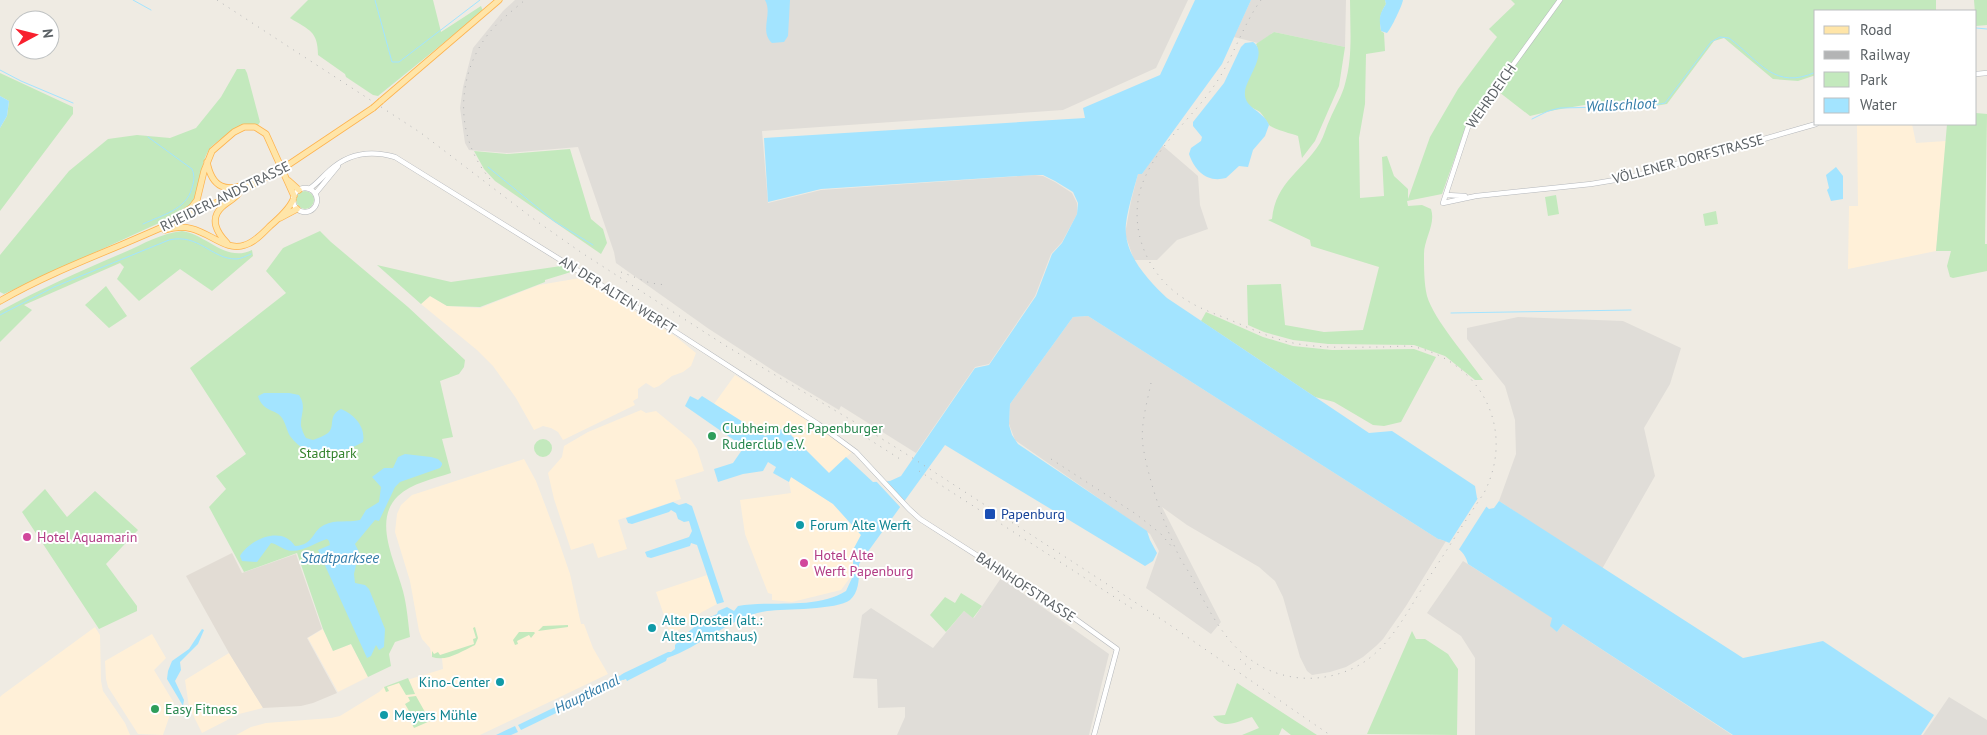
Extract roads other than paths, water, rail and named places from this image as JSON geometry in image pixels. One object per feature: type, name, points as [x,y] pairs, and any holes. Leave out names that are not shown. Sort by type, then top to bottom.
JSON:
[{"type":"main road","name":"RHEIDERLANDSTRASSE","points":[[0,301],[65,268],[170,224],[282,169],[373,108],[499,0]]},
{"type":"main road","points":[[170,224],[172,219],[185,213],[197,200],[207,161],[215,147],[234,132],[244,127],[255,127],[266,134],[270,139],[286,178],[293,198],[278,219]]},
{"type":"main road","points":[[207,161],[211,176],[215,182],[222,186],[233,188],[251,182],[258,182]]},
{"type":"main road","points":[[286,178],[299,190]]},
{"type":"main road","points":[[228,244],[217,232],[216,215],[220,209],[234,199],[238,192]]},
{"type":"main road","points":[[156,230],[163,231],[177,226],[190,227],[220,242],[240,247],[250,243],[278,219],[296,209]]},
{"type":"street","name":"WEHRDEICH","points":[[1443,203],[1468,127],[1560,0]]},
{"type":"street","name":"VÖLLENER DORFSTRASSE","points":[[1443,203],[1469,197],[1592,184],[1627,178],[1814,125]]},
{"type":"street","name":"AN DER ALTEN WERFT","points":[[309,189],[332,168],[354,156],[368,153],[384,154],[395,157],[412,166],[686,338],[818,424],[856,452],[909,509]]},
{"type":"street","name":"AN DER ALTEN WERFT","points":[[315,194],[342,162]]},
{"type":"street","points":[[309,189],[315,194],[317,201],[311,210],[304,212],[296,209],[293,198],[299,190],[309,189]]},
{"type":"street","name":"VÖLLENER DORFSTRASSE","points":[[1446,195],[1469,197]]},
{"type":"street","name":"BAHNHOFSTRASSE","points":[[909,509],[933,527],[1067,613],[1117,649],[1094,735]]},
{"type":"water","points":[[765,0],[790,0],[788,36],[784,42],[772,43],[768,38],[766,28],[768,11]]},
{"type":"water","points":[[1195,0],[1251,0],[1222,64],[1142,174],[1138,174],[1126,221],[1126,234],[1135,261],[1160,292],[1369,433],[1392,431],[1475,486],[1477,498],[1489,509],[1494,508],[1499,501],[1743,658],[1823,641],[1934,715],[1921,735],[1733,735],[1563,624],[1557,632],[1550,626],[1552,618],[1468,564],[1464,555],[1457,547],[1438,539],[1088,316],[1073,317],[1010,404],[1009,425],[1012,435],[1018,444],[1147,531],[1157,553],[1153,561],[1145,566],[945,445],[859,564],[856,592],[850,600],[834,606],[767,611],[753,614],[692,647],[667,658],[666,661],[627,681],[626,679],[623,680],[621,675],[624,673],[671,652],[675,649],[675,645],[689,631],[699,623],[717,614],[718,611],[727,607],[734,611],[738,606],[751,604],[821,601],[846,591],[852,578],[854,548],[861,535],[833,504],[791,477],[789,482],[773,473],[776,467],[768,462],[763,471],[743,474],[718,482],[714,469],[733,463],[744,447],[685,406],[690,396],[698,400],[702,396],[765,436],[784,428],[829,473],[846,457],[873,482],[890,481],[901,476],[975,368],[989,365],[1036,296],[1052,254],[1062,243],[1077,214],[1078,203],[1073,192],[1043,175],[821,189],[768,202],[764,138],[1085,118],[1083,108],[1160,75]]},
{"type":"water","points":[[1385,0],[1403,0],[1387,33],[1381,31],[1380,23],[1380,17],[1386,4]]},
{"type":"water","points":[[1253,42],[1259,52],[1258,59],[1246,86],[1245,97],[1250,106],[1263,116],[1269,125],[1265,136],[1253,150],[1248,167],[1239,166],[1226,178],[1213,179],[1198,170],[1189,154],[1191,148],[1201,141],[1202,137],[1193,126],[1193,122],[1224,83],[1241,47],[1245,43]]},
{"type":"water","points":[[0,96],[9,101],[7,116],[0,128]]},
{"type":"water","points":[[1836,167],[1843,176],[1843,199],[1831,201],[1827,190],[1829,188],[1826,175]]},
{"type":"water","points":[[264,393],[299,395],[303,403],[301,426],[306,438],[313,440],[328,433],[334,415],[341,409],[350,414],[361,426],[363,442],[344,451],[334,453],[315,453],[306,450],[290,436],[280,415],[266,408],[260,401],[258,396]]},
{"type":"water","name":"Stadtparksee","points":[[405,454],[438,459],[442,465],[440,468],[400,482],[395,487],[379,521],[375,520],[355,544],[359,552],[354,574],[355,583],[365,585],[369,589],[385,629],[384,647],[379,650],[376,645],[371,656],[367,658],[318,550],[330,545],[327,539],[297,551],[287,550],[271,543],[257,562],[242,561],[240,556],[251,544],[266,537],[282,536],[295,546],[301,545],[309,541],[324,525],[333,522],[360,520],[366,510],[379,502],[381,487],[372,477],[384,468],[393,468],[398,457]]},
{"type":"water","points":[[673,502],[679,505],[686,503],[692,506],[724,602],[717,604],[697,545],[691,543],[690,546],[651,558],[647,557],[645,552],[689,537],[692,531],[689,521],[684,522],[678,519],[676,513],[671,510],[632,524],[628,523],[626,518]]},
{"type":"water","points":[[202,629],[204,630],[198,644],[180,662],[181,670],[175,681],[184,700],[183,706],[167,679],[168,671],[172,661],[189,649]]},
{"type":"water","points":[[611,680],[614,685],[521,730],[518,725]]},
{"type":"water","points":[[515,726],[518,732],[511,735],[496,735]]},
{"type":"waterway","points":[[133,0],[151,10]]},
{"type":"waterway","points":[[375,0],[392,62],[399,62],[480,0]]},
{"type":"waterway","name":"Wallschloot","points":[[1977,28],[1987,29]]},
{"type":"waterway","name":"Wallschloot","points":[[1532,119],[1548,111],[1560,108],[1650,106],[1665,103],[1711,42],[1720,37],[1729,38],[1768,71],[1778,76],[1789,78],[1801,77],[1814,73]]},
{"type":"waterway","points":[[0,70],[73,103]]},
{"type":"waterway","points":[[143,224],[179,207],[189,195],[194,178],[192,169],[148,137]]},
{"type":"waterway","points":[[488,167],[554,221],[593,245]]},
{"type":"waterway","points":[[0,315],[54,287],[169,240],[189,240],[227,258],[238,259],[251,254]]},
{"type":"waterway","points":[[1451,313],[1631,310]]},
{"type":"waterway","name":"Hauptkanal","points":[[608,684],[627,675]]},
{"type":"railway","points":[[217,0],[421,133],[535,220],[582,253],[726,346],[911,457],[1164,621],[1330,735]]},
{"type":"railway","points":[[490,179],[479,163],[471,146],[466,128],[465,90],[476,54],[486,37],[499,22],[525,0]]},
{"type":"railway","points":[[1151,383],[1143,423],[1143,446],[1157,501],[1178,554],[1223,632],[1238,650],[1260,666],[1288,676],[1318,678],[1347,671],[1361,664],[1382,647],[1399,625],[1484,493],[1493,469],[1496,446],[1494,423],[1487,402],[1475,384],[1459,368],[1439,355],[1415,347],[1316,346],[1293,343],[1271,337],[1188,301],[1163,281],[1153,268],[1146,254],[1140,239],[1137,207],[1140,191],[1146,176],[1162,149],[1221,76],[1248,21],[1261,0]]},
{"type":"railway","points":[[621,272],[650,283],[666,285]]},
{"type":"railway","points":[[845,424],[900,459]]},
{"type":"railway","points":[[1051,459],[1136,514],[1161,534],[1172,547]]},
{"type":"railway","points":[[919,471],[1133,609]]},
{"type":"railway","points":[[1240,659],[1254,672]]},
{"type":"place","name":"Clubheim des Papenburger Ruderclub e.V.","points":[[712,436]]},
{"type":"place","name":"Papenburg","points":[[990,514]]},
{"type":"place","name":"Forum Alte Werft","points":[[800,525]]},
{"type":"place","name":"Hotel Aquamarin","points":[[27,537]]},
{"type":"place","name":"Hotel Alte Werft Papenburg","points":[[804,563]]},
{"type":"place","name":"Alte Drostei (alt.: Altes Amtshaus)","points":[[652,628]]},
{"type":"place","name":"Kino-Center","points":[[500,682]]},
{"type":"place","name":"Easy Fitness","points":[[155,709]]},
{"type":"place","name":"Meyers Mühle","points":[[384,715]]},
{"type":"park label","name":"Stadtpark","points":[[328,453]]}]
